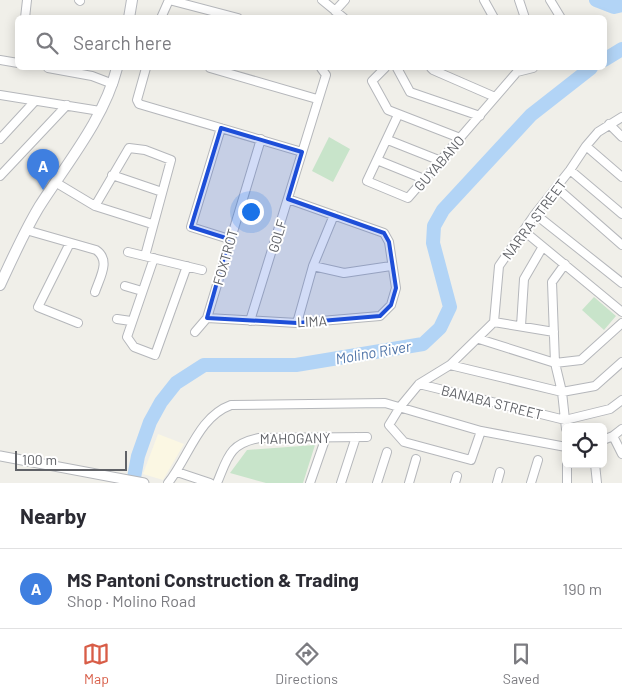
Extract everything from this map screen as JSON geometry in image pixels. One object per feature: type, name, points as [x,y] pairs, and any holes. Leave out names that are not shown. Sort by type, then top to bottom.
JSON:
[{"type":"main road","points":[[130,15],[132,0]]},
{"type":"main road","points":[[0,285],[26,230],[100,111],[113,84],[116,70]]},
{"type":"street","points":[[27,0],[27,15]]},
{"type":"street","points":[[162,15],[169,0],[226,15]]},
{"type":"street","points":[[322,0],[340,15]]},
{"type":"street","points":[[335,11],[345,0]]},
{"type":"street","points":[[484,0],[492,15]]},
{"type":"street","points":[[519,0],[524,15]]},
{"type":"street","points":[[550,0],[559,15]]},
{"type":"street","points":[[0,60],[15,62]]},
{"type":"street","points":[[76,70],[113,84]]},
{"type":"street","points":[[145,70],[137,100],[138,104],[302,152]]},
{"type":"street","points":[[217,70],[317,99]]},
{"type":"street","points":[[383,70],[372,81],[388,110],[460,138]]},
{"type":"street","points":[[398,70],[410,92],[480,116]]},
{"type":"street","points":[[433,70],[495,97]]},
{"type":"street","points":[[512,70],[517,72],[522,70]]},
{"type":"street","name":"GOLF","points":[[250,321],[302,152],[323,71]]},
{"type":"street","name":"GUYABANO","points":[[398,115],[388,140],[367,178],[369,184],[408,198],[517,72]]},
{"type":"street","points":[[0,95],[100,111]]},
{"type":"street","points":[[0,139],[35,100]]},
{"type":"street","points":[[0,176],[67,105]]},
{"type":"street","name":"NARRA STREET","points":[[494,322],[499,266],[586,146],[609,124],[622,117]]},
{"type":"street","points":[[609,124],[622,137]]},
{"type":"street","points":[[221,128],[191,227],[230,239]]},
{"type":"street","name":"FOXTROT","points":[[207,318],[261,139]]},
{"type":"street","points":[[388,140],[441,161]]},
{"type":"street","points":[[586,146],[622,177]]},
{"type":"street","points":[[95,206],[129,148],[145,150],[171,160],[152,224],[145,256]]},
{"type":"street","points":[[377,160],[424,179]]},
{"type":"street","points":[[570,170],[622,214]]},
{"type":"street","points":[[112,176],[162,192]]},
{"type":"street","points":[[55,182],[95,206],[152,224]]},
{"type":"street","points":[[556,188],[622,245]]},
{"type":"street","points":[[288,199],[334,215],[313,266],[297,323]]},
{"type":"street","points":[[535,214],[622,283]]},
{"type":"street","name":"LIMA","points":[[207,318],[297,323],[380,316],[391,305],[396,288],[391,266],[389,242],[384,233],[334,215]]},
{"type":"street","points":[[26,230],[96,250],[102,254],[105,262],[95,292]]},
{"type":"street","points":[[524,231],[542,248],[565,264],[622,312]]},
{"type":"street","points":[[70,243],[38,307],[78,323]]},
{"type":"street","points":[[521,326],[524,279],[542,248]]},
{"type":"street","points":[[128,252],[202,270]]},
{"type":"street","points":[[154,258],[127,337],[134,347],[155,355],[187,266]]},
{"type":"street","points":[[565,264],[552,282],[555,363],[562,392],[565,423]]},
{"type":"street","points":[[313,266],[344,273],[391,266]]},
{"type":"street","points":[[125,286],[142,291]]},
{"type":"street","points":[[195,332],[207,318]]},
{"type":"street","points":[[116,319],[131,321]]},
{"type":"street","points":[[481,431],[471,460],[404,442],[389,425],[400,407],[419,384],[450,365],[494,322],[554,332]]},
{"type":"street","points":[[478,339],[555,363],[582,360],[622,323]]},
{"type":"street","points":[[450,365],[562,392],[594,386],[622,362]]},
{"type":"street","name":"BANABA STREET","points":[[419,384],[565,420],[610,409],[622,400]]},
{"type":"street","points":[[168,483],[177,472],[206,421],[218,410],[231,405],[376,402],[400,407],[481,431],[562,445]]},
{"type":"street","points":[[607,438],[622,429]]},
{"type":"street","points":[[613,436],[622,454]]},
{"type":"street","points":[[310,483],[326,437]]},
{"type":"street","points":[[341,483],[356,437]]},
{"type":"street","name":"MAHOGANY","points":[[217,483],[230,453],[242,441],[259,438],[367,437]]},
{"type":"street","points":[[377,483],[387,452]]},
{"type":"street","points":[[0,456],[144,483]]},
{"type":"street","points":[[409,483],[416,460]]},
{"type":"street","points":[[531,483],[538,460]]},
{"type":"street","points":[[567,468],[567,483]]},
{"type":"street","points":[[595,468],[597,483]]},
{"type":"street","points":[[177,472],[210,483]]},
{"type":"street","points":[[497,483],[500,472]]},
{"type":"highlighted area","points":[[221,128],[302,152],[288,199],[384,233],[389,242],[396,288],[391,305],[380,316],[297,323],[207,318],[229,239],[191,227]]},
{"type":"shaded area","points":[[158,434],[184,444],[163,480],[143,474]]},
{"type":"green space","points":[[329,137],[350,149],[333,182],[312,171]]},
{"type":"green space","points":[[594,297],[616,316],[604,330],[582,310]]},
{"type":"green space","points":[[315,445],[303,483],[266,483],[230,473],[247,450]]},
{"type":"waterway","name":"Molino River","points":[[596,0],[614,7],[622,5]]},
{"type":"waterway","name":"Molino River","points":[[607,58],[622,49]]},
{"type":"waterway","name":"Molino River","points":[[133,483],[138,456],[150,422],[161,402],[176,383],[204,365],[296,365],[423,344],[440,328],[450,307],[433,243],[434,226],[443,210],[531,115],[588,70]]},
{"type":"place","name":"MS Pantoni Construction & Trading","points":[[43,190]]}]
